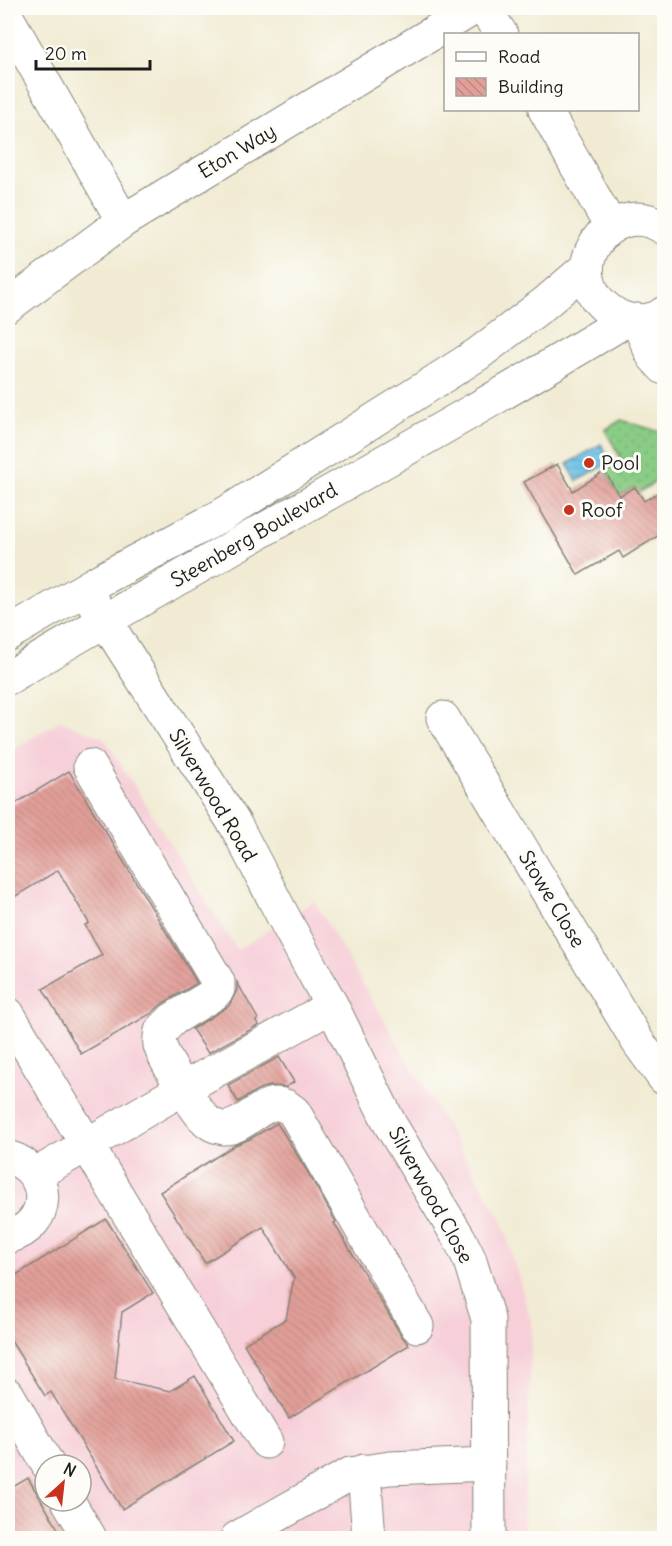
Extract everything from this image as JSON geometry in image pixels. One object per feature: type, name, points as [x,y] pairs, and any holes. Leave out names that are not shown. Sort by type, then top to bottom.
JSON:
[{"type":"street","name":"Eton Way","points":[[8,306],[123,221],[474,8]]},
{"type":"street","points":[[484,8],[500,33]]},
{"type":"street","points":[[8,20],[123,221]]},
{"type":"street","points":[[546,111],[611,227]]},
{"type":"street","points":[[664,228],[645,220],[628,220],[611,227],[599,237],[591,251],[587,267],[590,285],[597,301],[607,310],[643,318],[653,356],[664,368]]},
{"type":"street","name":"Steenberg Boulevard","points":[[8,634],[85,589],[221,516],[478,354],[545,303],[587,267]]},
{"type":"street","name":"Steenberg Boulevard","points":[[8,678],[104,620],[501,394],[643,318]]},
{"type":"street","points":[[408,398],[431,434]]},
{"type":"street","name":"Silverwood Road","points":[[85,589],[236,826],[332,1006]]},
{"type":"street","name":"Stowe Close","points":[[443,718],[638,1042],[664,1078]]},
{"type":"street","points":[[90,766],[218,982],[218,989],[214,994],[173,1019],[161,1031],[160,1047],[203,1118],[215,1126],[224,1128],[234,1126],[274,1104],[284,1105],[294,1112],[417,1326]]},
{"type":"street","points":[[35,1175],[184,1088],[332,1006]]},
{"type":"street","name":"Silverwood Close","points":[[332,1006],[390,1124],[459,1238],[478,1284],[488,1319],[489,1539]]},
{"type":"street","points":[[8,1014],[266,1442]]},
{"type":"street","points":[[8,1157],[29,1167],[41,1189],[42,1202],[39,1214],[32,1224],[22,1233],[8,1238]]},
{"type":"street","points":[[8,1395],[41,1453]]},
{"type":"street","points":[[237,1539],[329,1484],[350,1474],[364,1471],[489,1464]]},
{"type":"street","points":[[364,1471],[369,1539]]},
{"type":"street","points":[[75,1513],[90,1539]]},
{"type":"shaded area","points":[[60,721],[104,738],[237,950],[314,901],[502,1220],[532,1325],[523,1538],[8,1538],[8,753]]},
{"type":"green space","points":[[621,420],[664,433],[664,476],[638,493],[634,487],[619,496],[605,471],[622,460],[605,430]]},
{"type":"water","name":"Pool","points":[[601,444],[611,462],[577,481],[567,464]]},
{"type":"building","name":"Roof","points":[[557,464],[573,491],[605,471],[619,496],[635,487],[644,501],[664,489],[664,532],[623,558],[619,551],[578,575],[524,482]]},
{"type":"building","points":[[69,771],[197,983],[163,1003],[152,1013],[81,1054],[43,989],[102,955],[85,925],[89,923],[58,870],[8,901],[8,808]]},
{"type":"building","points":[[237,982],[258,1019],[256,1021],[259,1025],[208,1053],[192,1029],[229,1006],[237,990]]},
{"type":"building","points":[[279,1057],[294,1082],[286,1087],[261,1088],[238,1102],[228,1085]]},
{"type":"building","points":[[277,1123],[336,1222],[334,1223],[409,1345],[289,1418],[244,1344],[286,1319],[294,1278],[263,1227],[205,1263],[160,1192],[235,1145]]},
{"type":"building","points":[[106,1219],[153,1293],[122,1312],[115,1379],[170,1391],[195,1376],[234,1441],[122,1509],[93,1461],[93,1453],[88,1453],[51,1392],[45,1396],[8,1336],[8,1280]]},
{"type":"building","points":[[28,1478],[33,1486],[33,1513],[49,1513],[64,1539],[8,1539],[8,1490]]},
{"type":"place","name":"Pool","points":[[589,463]]},
{"type":"place","name":"Roof","points":[[569,510]]}]
